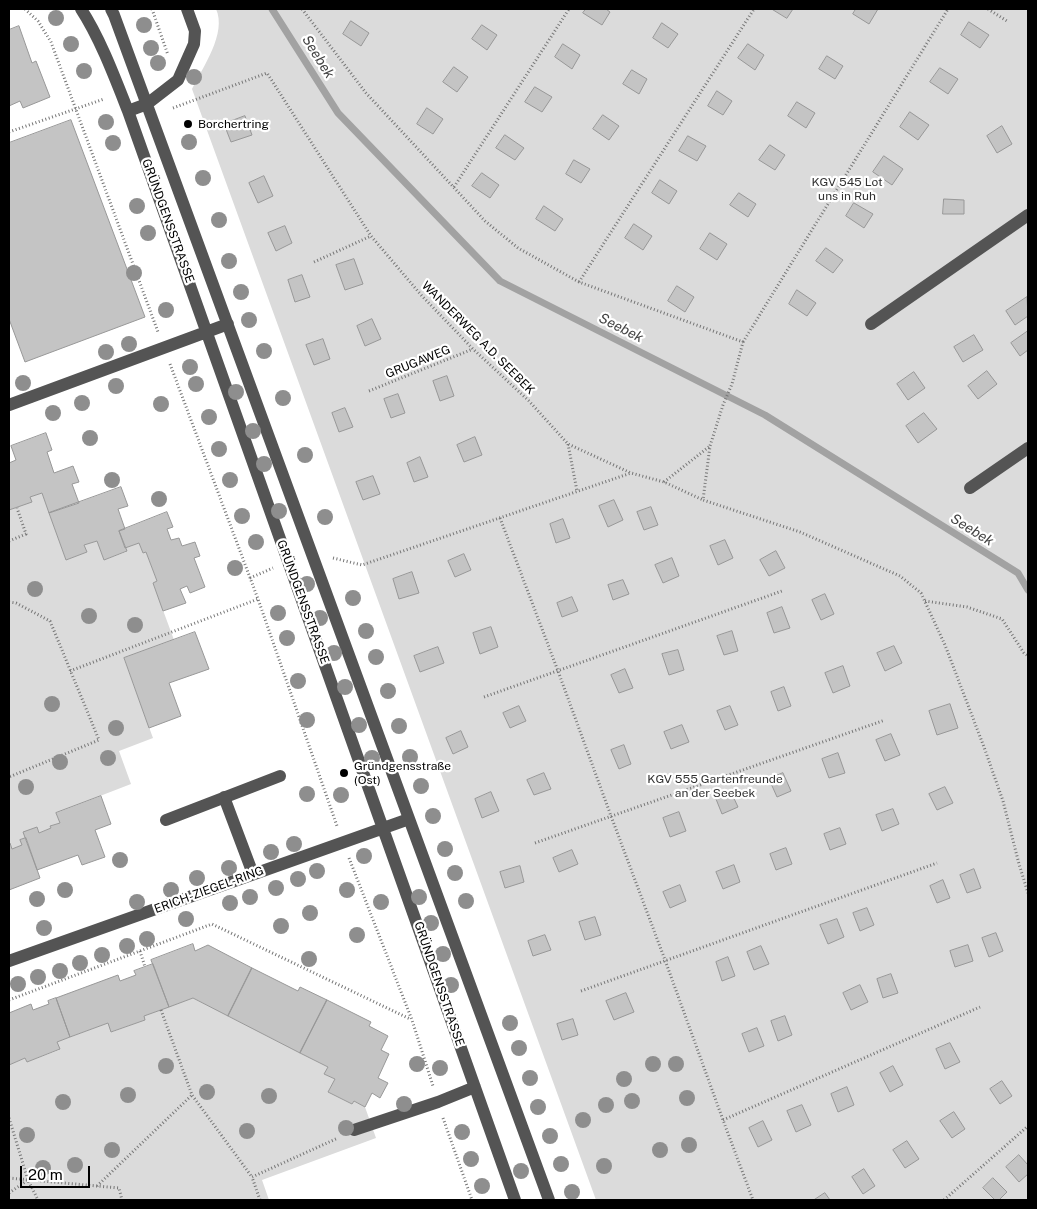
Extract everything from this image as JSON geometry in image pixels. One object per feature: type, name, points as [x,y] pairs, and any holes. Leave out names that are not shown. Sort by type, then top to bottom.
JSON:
[{"type":"street","name":"GRÜNDGENSSTRASSE","points":[[81,9],[89,20],[128,110],[515,1200]]},
{"type":"street","points":[[128,110],[147,104],[178,80],[194,44],[195,31],[187,9]]},
{"type":"street","name":"GRÜNDGENSSTRASSE","points":[[113,11],[549,1200]]},
{"type":"street","points":[[871,324],[1028,215]]},
{"type":"street","points":[[9,405],[228,324]]},
{"type":"street","points":[[970,488],[1028,448]]},
{"type":"street","points":[[166,820],[280,776]]},
{"type":"street","points":[[224,798],[253,874]]},
{"type":"street","name":"ERICH-ZIEGEL-RING","points":[[9,961],[409,819]]},
{"type":"street","points":[[354,1130],[438,1102],[475,1087]]},
{"type":"path","points":[[25,9],[38,21],[51,42],[258,599],[343,842],[412,1020],[472,1200]]},
{"type":"path","points":[[152,9],[170,59]]},
{"type":"path","points":[[304,9],[366,94],[485,222],[518,248],[579,282],[744,342]]},
{"type":"path","points":[[454,187],[569,9]]},
{"type":"path","points":[[579,282],[754,9]]},
{"type":"path","points":[[703,500],[710,446],[732,384],[744,342],[948,9]]},
{"type":"path","points":[[988,9],[1008,21]]},
{"type":"path","name":"WANDERWEG A.D. SEEBEK","points":[[152,117],[267,73],[371,236],[422,296],[473,349],[529,401],[568,444],[632,473],[664,482],[703,500],[800,532],[900,576],[921,593],[945,645],[984,747],[1003,801],[1028,893]]},
{"type":"path","points":[[9,132],[121,93]]},
{"type":"path","points":[[314,262],[371,236]]},
{"type":"path","name":"GRUGAWEG","points":[[369,391],[473,349]]},
{"type":"path","points":[[568,444],[577,491]]},
{"type":"path","points":[[664,482],[710,446]]},
{"type":"path","points":[[311,553],[362,565],[632,473]]},
{"type":"path","points":[[9,541],[26,534],[16,508]]},
{"type":"path","points":[[500,518],[753,1200]]},
{"type":"path","points":[[250,578],[289,562]]},
{"type":"path","points":[[484,697],[782,591]]},
{"type":"path","points":[[70,671],[258,599]]},
{"type":"path","points":[[924,601],[967,606],[1002,619],[1024,653],[1028,656]]},
{"type":"path","points":[[9,602],[16,603],[50,622],[99,740],[9,777]]},
{"type":"path","points":[[534,843],[885,720]]},
{"type":"path","points":[[581,991],[937,863]]},
{"type":"path","points":[[9,1000],[212,924],[412,1020]]},
{"type":"path","points":[[140,951],[145,967]]},
{"type":"path","points":[[723,1120],[980,1007]]},
{"type":"path","points":[[161,1010],[192,1094],[252,1177],[260,1200]]},
{"type":"path","points":[[98,1186],[192,1094]]},
{"type":"path","points":[[9,1118],[28,1180],[38,1200]]},
{"type":"path","points":[[944,1200],[1028,1126]]},
{"type":"path","points":[[252,1177],[354,1130]]},
{"type":"path","points":[[9,1178],[119,1188],[122,1200]]},
{"type":"path","points":[[9,1193],[28,1180]]},
{"type":"green space","points":[[216,9],[1028,9],[1028,1200],[596,1200],[192,89],[216,39],[219,18]]},
{"type":"green space","points":[[42,493],[66,560],[87,552],[84,545],[97,541],[104,560],[126,552],[125,548],[139,543],[143,553],[146,552],[157,581],[153,583],[174,640],[124,659],[153,738],[119,751],[131,784],[56,813],[60,823],[50,826],[51,828],[39,833],[37,827],[22,845],[12,849],[9,844],[9,510],[31,502],[30,497]]},
{"type":"green space","points":[[193,998],[328,1067],[324,1074],[335,1079],[328,1092],[352,1104],[354,1101],[365,1107],[376,1138],[262,1180],[269,1200],[9,1200],[9,1065],[25,1058],[27,1062],[59,1050],[57,1042],[108,1023],[112,1032],[145,1020],[144,1016]]},
{"type":"building","points":[[586,9],[606,9],[610,12],[602,25],[583,13]]},
{"type":"building","points":[[772,9],[793,9],[787,18]]},
{"type":"building","points":[[856,9],[878,9],[869,24],[853,14]]},
{"type":"building","points":[[351,21],[369,33],[361,46],[343,34]]},
{"type":"building","points":[[969,22],[989,35],[980,48],[961,35]]},
{"type":"building","points":[[662,23],[678,34],[668,48],[653,38]]},
{"type":"building","points":[[482,25],[497,35],[487,50],[472,39]]},
{"type":"building","points":[[19,26],[32,63],[36,61],[50,97],[23,108],[20,101],[9,106],[9,30]]},
{"type":"building","points":[[563,44],[580,55],[572,69],[555,57]]},
{"type":"building","points":[[748,44],[764,55],[755,70],[738,58]]},
{"type":"building","points":[[827,56],[843,66],[835,79],[819,69]]},
{"type":"building","points":[[454,67],[468,77],[457,92],[443,82]]},
{"type":"building","points":[[940,68],[958,79],[948,94],[930,82]]},
{"type":"building","points":[[632,70],[647,79],[639,94],[623,84]]},
{"type":"building","points":[[535,87],[552,97],[542,112],[525,102]]},
{"type":"building","points":[[717,91],[732,101],[723,115],[708,106]]},
{"type":"building","points":[[797,102],[815,113],[806,128],[788,116]]},
{"type":"building","points":[[427,108],[443,119],[433,134],[417,124]]},
{"type":"building","points":[[910,112],[929,125],[918,140],[900,127]]},
{"type":"building","points":[[603,115],[619,126],[609,140],[593,129]]},
{"type":"building","points":[[245,116],[252,135],[231,142],[224,124]]},
{"type":"building","points":[[71,120],[145,317],[25,362],[9,319],[9,143]]},
{"type":"building","points":[[1002,126],[1012,144],[997,153],[987,136]]},
{"type":"building","points":[[505,135],[524,148],[515,160],[496,148]]},
{"type":"building","points":[[688,136],[706,146],[697,161],[679,151]]},
{"type":"building","points":[[770,145],[785,155],[775,170],[759,160]]},
{"type":"building","points":[[884,156],[903,169],[892,185],[873,172]]},
{"type":"building","points":[[574,160],[590,169],[581,183],[566,174]]},
{"type":"building","points":[[482,173],[499,185],[490,198],[472,186]]},
{"type":"building","points":[[264,176],[273,196],[258,203],[249,183]]},
{"type":"building","points":[[660,180],[677,191],[669,204],[652,193]]},
{"type":"building","points":[[739,193],[756,204],[748,217],[730,205]]},
{"type":"building","points":[[944,199],[964,200],[964,214],[943,214]]},
{"type":"building","points":[[854,203],[873,214],[864,228],[846,216]]},
{"type":"building","points":[[544,206],[563,219],[555,231],[536,219]]},
{"type":"building","points":[[634,224],[652,236],[643,250],[625,238]]},
{"type":"building","points":[[285,226],[292,243],[276,251],[268,233]]},
{"type":"building","points":[[710,233],[727,244],[717,260],[700,249]]},
{"type":"building","points":[[826,248],[843,260],[833,273],[816,261]]},
{"type":"building","points":[[354,259],[363,284],[345,290],[336,265]]},
{"type":"building","points":[[302,275],[310,297],[295,302],[288,280]]},
{"type":"building","points":[[677,286],[694,297],[685,312],[668,301]]},
{"type":"building","points":[[797,290],[816,303],[807,316],[789,304]]},
{"type":"building","points":[[1027,297],[1028,316],[1015,325],[1006,311]]},
{"type":"building","points":[[372,319],[381,339],[365,346],[357,326]]},
{"type":"building","points":[[1028,331],[1028,350],[1020,356],[1011,343]]},
{"type":"building","points":[[974,335],[983,350],[963,362],[954,347]]},
{"type":"building","points":[[323,339],[330,359],[314,365],[306,345]]},
{"type":"building","points":[[987,371],[997,384],[978,399],[968,386]]},
{"type":"building","points":[[914,372],[925,388],[908,400],[897,384]]},
{"type":"building","points":[[447,376],[454,396],[440,401],[433,381]]},
{"type":"building","points":[[398,394],[405,413],[391,418],[384,399]]},
{"type":"building","points":[[345,408],[353,427],[339,432],[332,413]]},
{"type":"building","points":[[924,413],[937,429],[918,443],[906,426]]},
{"type":"building","points":[[46,433],[52,450],[47,452],[54,473],[73,466],[79,482],[72,484],[79,503],[49,513],[42,493],[30,497],[32,502],[9,510],[9,463],[16,460],[11,446]]},
{"type":"building","points":[[475,437],[482,455],[464,462],[457,445]]},
{"type":"building","points":[[420,457],[428,477],[414,482],[407,463]]},
{"type":"building","points":[[373,476],[380,494],[363,500],[356,482]]},
{"type":"building","points":[[121,487],[128,506],[118,509],[125,529],[119,531],[127,551],[104,560],[97,541],[84,545],[87,552],[66,560],[49,513]]},
{"type":"building","points":[[614,500],[623,520],[608,527],[599,506]]},
{"type":"building","points":[[651,507],[658,525],[644,530],[637,512]]},
{"type":"building","points":[[167,512],[173,527],[167,529],[171,540],[179,538],[182,546],[195,542],[200,556],[194,558],[205,587],[190,593],[187,586],[180,589],[186,603],[163,611],[153,583],[157,581],[146,552],[143,553],[139,543],[125,548],[119,531]]},
{"type":"building","points":[[563,519],[570,538],[556,543],[550,524]]},
{"type":"building","points":[[725,540],[733,558],[718,565],[710,546]]},
{"type":"building","points":[[776,551],[785,568],[769,576],[760,560]]},
{"type":"building","points":[[464,554],[471,570],[455,577],[448,561]]},
{"type":"building","points":[[672,558],[679,576],[663,583],[655,565]]},
{"type":"building","points":[[412,572],[419,593],[399,599],[393,579]]},
{"type":"building","points":[[623,580],[629,594],[613,600],[608,585]]},
{"type":"building","points":[[825,594],[834,614],[821,620],[812,600]]},
{"type":"building","points":[[572,597],[578,611],[562,617],[557,603]]},
{"type":"building","points":[[782,607],[790,628],[774,633],[767,613]]},
{"type":"building","points":[[491,627],[498,647],[480,654],[473,633]]},
{"type":"building","points":[[732,631],[738,651],[724,655],[717,636]]},
{"type":"building","points":[[195,632],[209,669],[169,683],[181,716],[149,728],[124,658]]},
{"type":"building","points":[[894,646],[902,663],[885,671],[877,653]]},
{"type":"building","points":[[438,647],[444,663],[420,672],[414,656]]},
{"type":"building","points":[[678,650],[684,670],[669,675],[662,654]]},
{"type":"building","points":[[843,666],[850,686],[833,693],[825,673]]},
{"type":"building","points":[[625,669],[633,688],[619,693],[611,675]]},
{"type":"building","points":[[784,687],[791,706],[778,711],[771,692]]},
{"type":"building","points":[[950,704],[958,728],[937,735],[929,711]]},
{"type":"building","points":[[519,706],[526,721],[510,728],[503,713]]},
{"type":"building","points":[[730,706],[738,725],[725,730],[717,711]]},
{"type":"building","points":[[682,725],[689,742],[671,749],[664,732]]},
{"type":"building","points":[[461,731],[468,747],[453,754],[446,738]]},
{"type":"building","points":[[891,734],[900,755],[885,761],[876,740]]},
{"type":"building","points":[[624,745],[631,764],[619,769],[611,750]]},
{"type":"building","points":[[838,753],[845,773],[829,778],[822,759]]},
{"type":"building","points":[[544,773],[551,789],[534,795],[527,780]]},
{"type":"building","points":[[783,773],[791,791],[777,797],[769,779]]},
{"type":"building","points":[[945,787],[953,803],[937,810],[929,794]]},
{"type":"building","points":[[491,792],[499,811],[482,818],[475,799]]},
{"type":"building","points":[[731,792],[738,807],[722,814],[716,799]]},
{"type":"building","points":[[101,796],[111,824],[95,830],[105,857],[82,865],[78,855],[37,870],[23,832],[37,827],[39,833],[51,828],[50,826],[60,823],[56,813]]},
{"type":"building","points":[[893,809],[899,824],[882,831],[876,815]]},
{"type":"building","points":[[679,812],[686,831],[670,837],[663,818]]},
{"type":"building","points":[[840,828],[846,844],[830,850],[824,834]]},
{"type":"building","points":[[26,838],[40,878],[9,890],[9,844],[12,849],[22,845],[20,840]]},
{"type":"building","points":[[786,848],[792,864],[776,870],[770,854]]},
{"type":"building","points":[[572,850],[578,864],[559,872],[553,858]]},
{"type":"building","points":[[734,865],[740,882],[723,889],[716,872]]},
{"type":"building","points":[[520,866],[524,882],[505,888],[500,872]]},
{"type":"building","points":[[974,869],[981,888],[967,893],[960,875]]},
{"type":"building","points":[[943,880],[950,898],[937,903],[930,886]]},
{"type":"building","points":[[680,885],[686,901],[670,908],[663,892]]},
{"type":"building","points":[[867,908],[874,925],[860,931],[853,913]]},
{"type":"building","points":[[595,917],[601,935],[585,940],[579,922]]},
{"type":"building","points":[[837,919],[844,937],[828,944],[820,925]]},
{"type":"building","points":[[996,933],[1003,951],[989,957],[982,938]]},
{"type":"building","points":[[545,935],[551,950],[533,956],[528,941]]},
{"type":"building","points":[[193,944],[195,951],[208,945],[252,968],[228,1016],[193,998],[169,1007],[151,960]]},
{"type":"building","points":[[968,945],[973,961],[955,967],[950,951]]},
{"type":"building","points":[[761,946],[769,964],[754,970],[747,952]]},
{"type":"building","points":[[728,957],[735,976],[722,981],[716,962]]},
{"type":"building","points":[[153,964],[169,1007],[144,1016],[145,1020],[111,1032],[108,1023],[70,1037],[56,998],[118,975],[120,981],[136,975],[134,971]]},
{"type":"building","points":[[252,968],[298,991],[300,987],[327,1000],[300,1053],[228,1016]]},
{"type":"building","points":[[891,974],[898,993],[883,998],[877,979]]},
{"type":"building","points":[[860,985],[868,1002],[851,1010],[843,993]]},
{"type":"building","points":[[626,993],[634,1012],[614,1020],[606,1001]]},
{"type":"building","points":[[56,998],[70,1037],[57,1042],[60,1049],[27,1062],[25,1058],[9,1065],[9,1013],[31,1004],[33,1010],[49,1004],[48,1001]]},
{"type":"building","points":[[327,1000],[371,1022],[369,1026],[388,1036],[381,1050],[389,1054],[378,1078],[388,1083],[380,1098],[372,1093],[365,1107],[354,1101],[352,1104],[328,1092],[335,1079],[324,1074],[328,1067],[300,1053]]},
{"type":"building","points":[[785,1016],[792,1035],[778,1041],[771,1021]]},
{"type":"building","points":[[573,1019],[578,1035],[562,1040],[557,1024]]},
{"type":"building","points":[[757,1028],[764,1046],[749,1052],[742,1034]]},
{"type":"building","points":[[950,1043],[960,1062],[945,1069],[936,1049]]},
{"type":"building","points":[[893,1066],[903,1085],[890,1092],[880,1073]]},
{"type":"building","points":[[1002,1081],[1012,1096],[1000,1104],[990,1089]]},
{"type":"building","points":[[847,1087],[854,1105],[838,1112],[831,1094]]},
{"type":"building","points":[[802,1105],[811,1125],[796,1132],[787,1111]]},
{"type":"building","points":[[954,1112],[965,1129],[952,1138],[940,1121]]},
{"type":"building","points":[[763,1121],[772,1140],[758,1147],[749,1128]]},
{"type":"building","points":[[907,1141],[919,1159],[905,1168],[893,1150]]},
{"type":"building","points":[[1019,1155],[1028,1165],[1028,1174],[1019,1182],[1006,1167]]},
{"type":"building","points":[[864,1169],[875,1186],[863,1194],[852,1177]]},
{"type":"building","points":[[993,1178],[1007,1192],[999,1200],[995,1200],[983,1188]]},
{"type":"building","points":[[825,1193],[830,1200],[814,1200]]},
{"type":"waterway","name":"Seebek","points":[[272,9],[338,113],[500,281],[765,415],[1018,573],[1028,590]]},
{"type":"place","name":"Borchertring","points":[[188,124]]},
{"type":"place","name":"Gründgensstraße (Ost)","points":[[344,773]]},
{"type":"park label","name":"KGV 545 Lot uns in Ruh","points":[[847,189]]},
{"type":"park label","name":"KGV 555 Gartenfreunde an der Seebek","points":[[715,786]]}]
